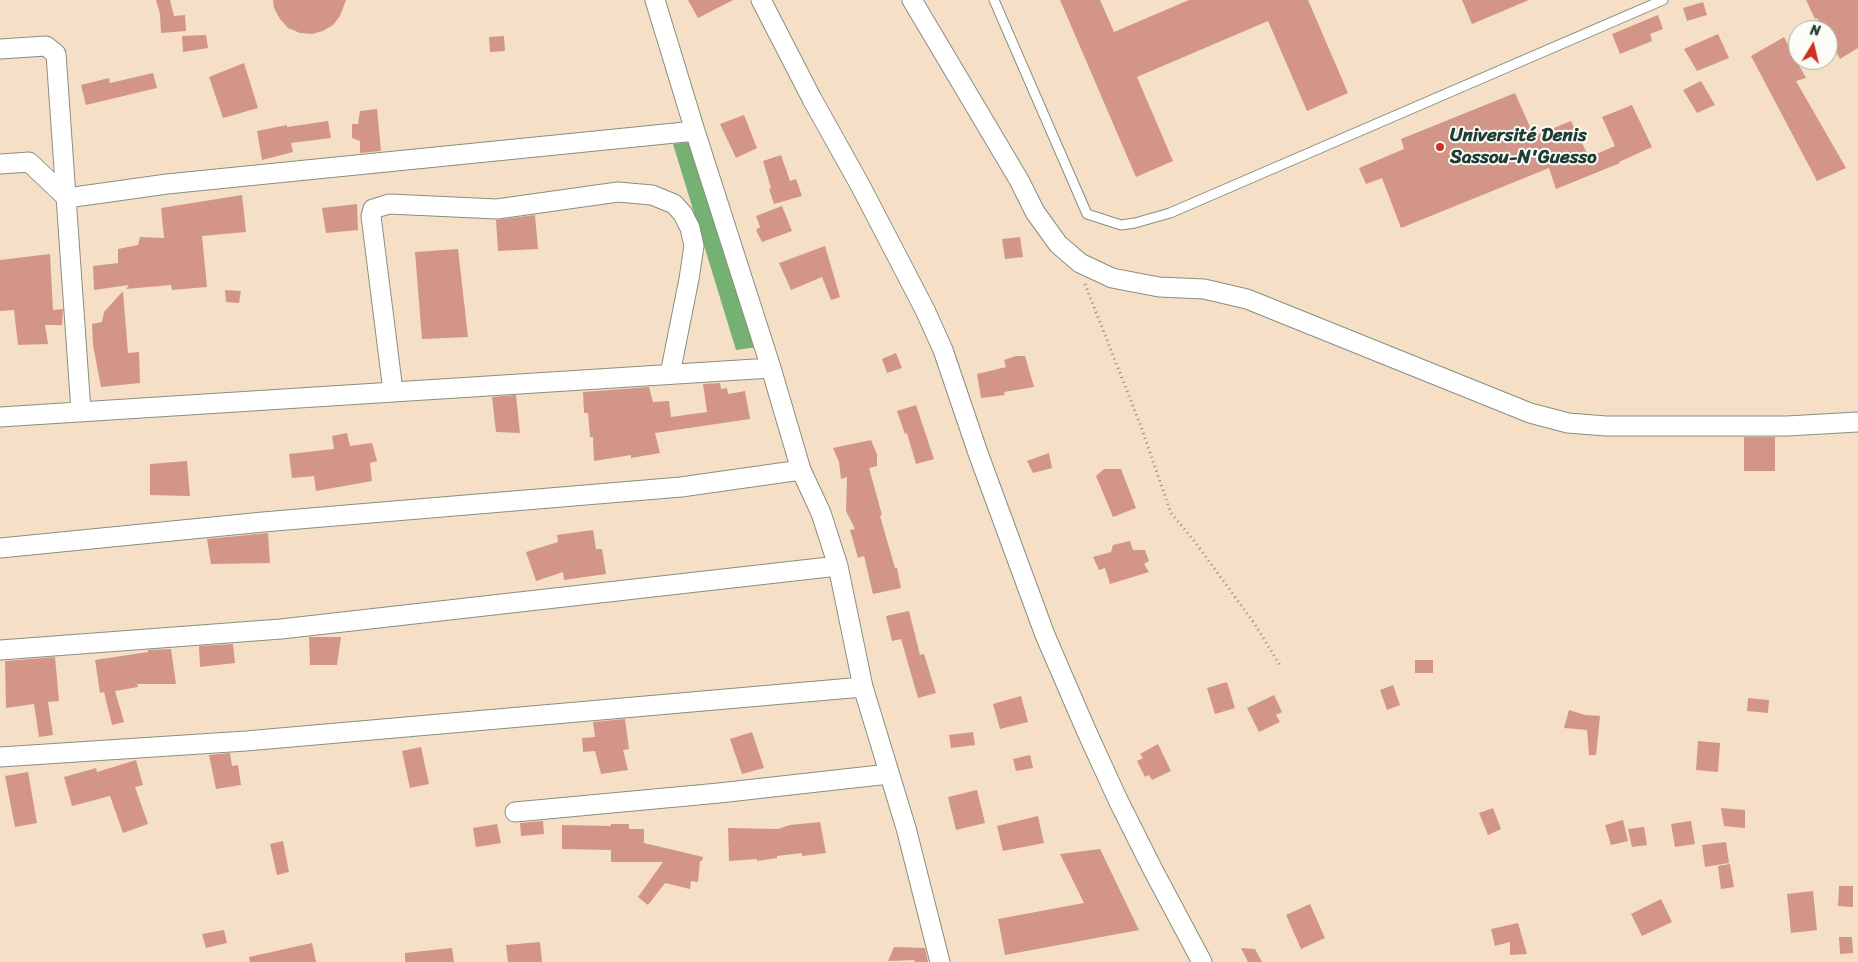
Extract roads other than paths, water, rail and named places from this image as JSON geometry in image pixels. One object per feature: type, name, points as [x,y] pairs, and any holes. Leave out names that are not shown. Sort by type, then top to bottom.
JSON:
[{"type":"street","points":[[656,0],[801,470],[821,513],[838,566],[863,687],[906,828],[940,962]]},
{"type":"street","points":[[761,0],[864,194],[943,350],[978,453],[1045,635],[1118,800],[1202,962]]},
{"type":"street","points":[[912,0],[1019,180],[1035,212],[1058,244],[1080,263],[1112,278],[1159,287],[1204,289],[1247,299],[1530,413],[1568,423],[1606,426],[1786,426],[1858,422]]},
{"type":"street","points":[[0,49],[46,46],[56,54],[81,411]]},
{"type":"street","points":[[67,198],[177,183],[695,131]]},
{"type":"street","points":[[0,164],[29,162],[67,198]]},
{"type":"street","points":[[393,391],[371,216],[373,209],[390,204],[497,209],[618,192],[652,194],[674,204],[683,214],[690,228],[694,246],[670,374]]},
{"type":"street","points":[[0,417],[771,368]]},
{"type":"street","points":[[0,548],[272,521],[681,487],[801,470]]},
{"type":"street","points":[[0,650],[281,629],[838,566]]},
{"type":"street","points":[[0,757],[246,741],[863,687]]},
{"type":"street","points":[[515,812],[719,793],[889,774]]},
{"type":"lane","points":[[994,0],[1087,214],[1121,225],[1170,213],[1663,0]]},
{"type":"place","name":"Université Denis Sassou-N'Guesso","points":[[1440,147]]}]
